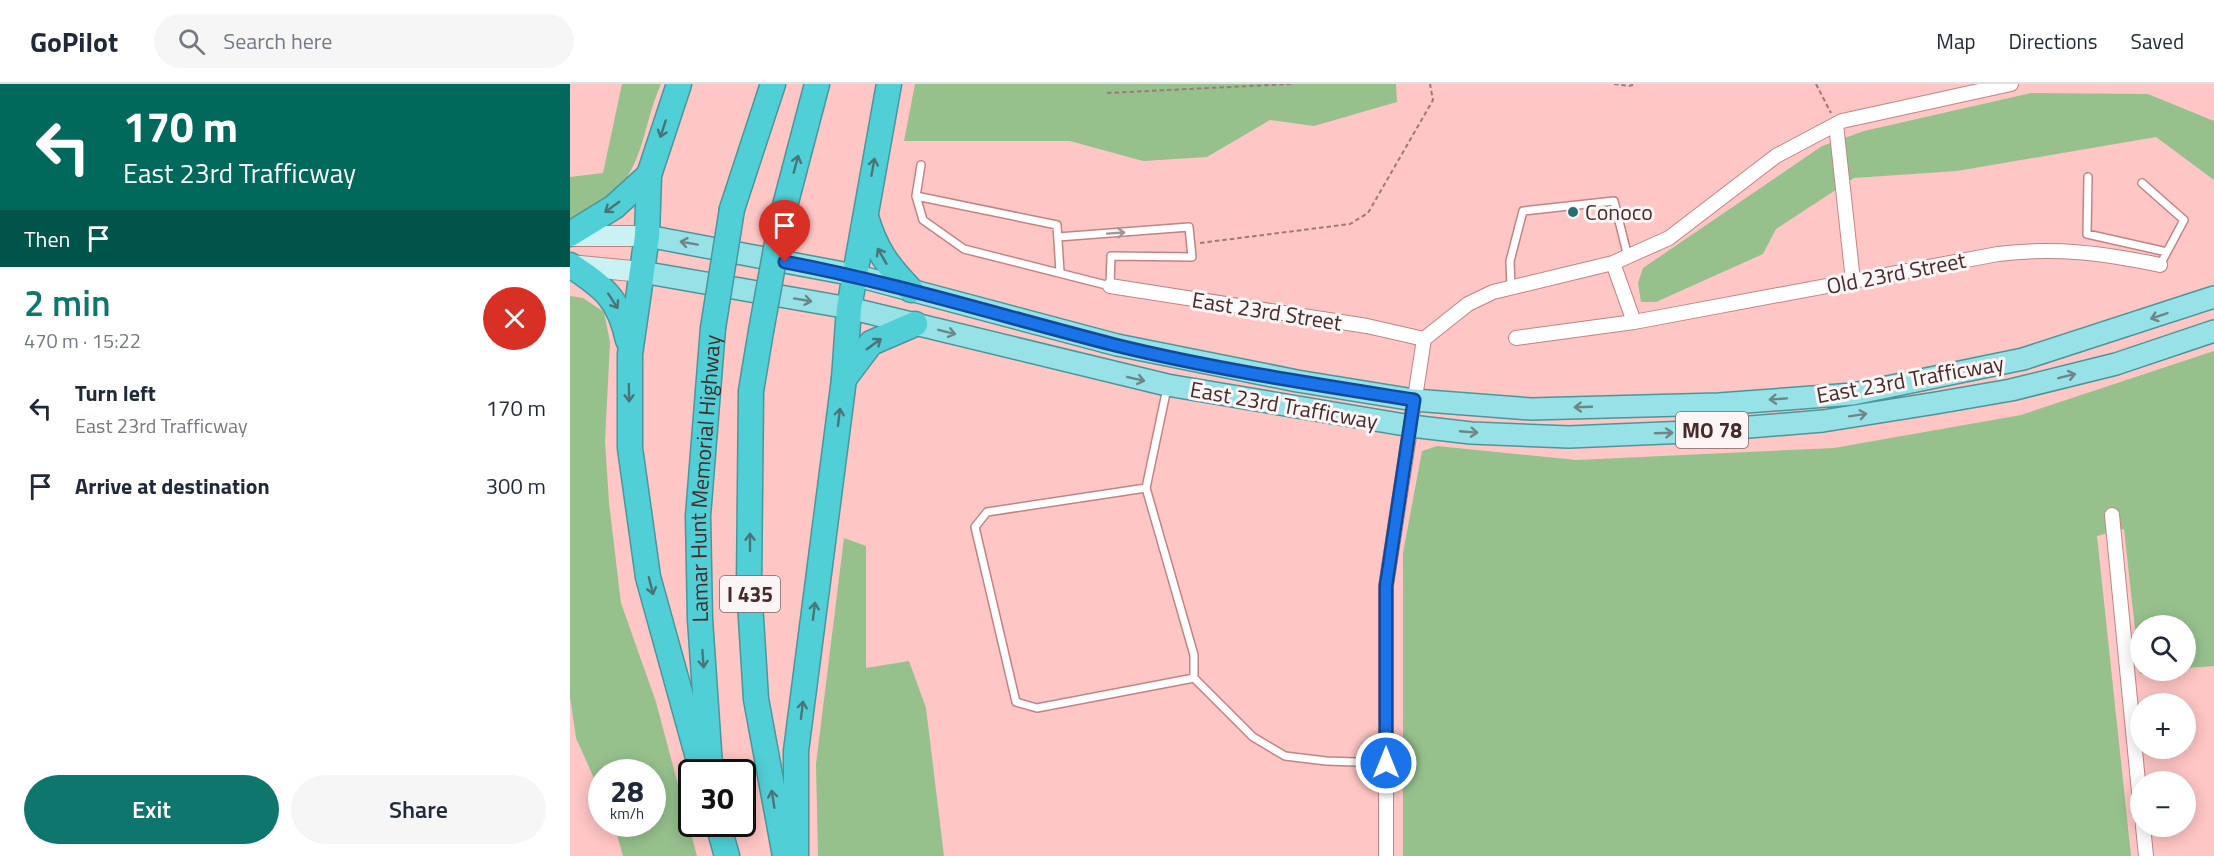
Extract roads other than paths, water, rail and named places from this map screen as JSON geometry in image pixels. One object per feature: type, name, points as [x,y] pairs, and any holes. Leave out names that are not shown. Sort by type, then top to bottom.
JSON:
[{"type":"highway","points":[[679,84],[649,175],[647,236],[630,354],[630,448],[648,577],[685,719],[698,759]]},
{"type":"highway","name":"Lamar Hunt Memorial Highway","points":[[710,759],[700,619],[698,516],[713,328],[732,209],[773,84]]},
{"type":"highway","name":"Lamar Hunt Memorial Highway","points":[[785,856],[779,835],[756,699],[749,586],[751,390],[781,221],[817,84]]},
{"type":"highway","points":[[796,856],[796,752],[844,379],[849,308],[889,84]]},
{"type":"highway","points":[[570,235],[614,207],[649,175]]},
{"type":"highway","points":[[865,213],[873,241],[886,264],[911,290]]},
{"type":"highway","points":[[570,265],[603,286],[612,298],[622,316],[630,354]]},
{"type":"highway","points":[[844,379],[871,343],[915,324]]},
{"type":"highway","points":[[721,837],[726,856]]},
{"type":"main road","name":"East 23rd Trafficway","points":[[570,235],[647,236],[854,275],[1117,345],[1298,381],[1414,400],[1531,409],[1719,404],[1853,394],[2023,359],[2214,297]]},
{"type":"main road","name":"East 23rd Trafficway","points":[[570,265],[642,272],[849,308],[1167,385],[1411,426],[1471,433],[1569,436],[1688,432],[1823,421],[2011,390],[2116,364],[2214,331]]},
{"type":"street","points":[[1386,856],[1386,586],[1424,339],[1468,304],[1493,292],[1613,263],[1669,238],[1776,156],[1836,124],[1892,109],[2011,84]]},
{"type":"street","points":[[1836,124],[1854,281]]},
{"type":"street","name":"Old 23rd Street","points":[[1634,322],[1965,259],[2027,251],[2087,251],[2160,265]]},
{"type":"street","points":[[1516,338],[1634,322],[1613,263]]},
{"type":"street","name":"East 23rd Street","points":[[1110,286],[1367,326],[1424,339]]},
{"type":"street","points":[[2112,515],[2137,771]]},
{"type":"street","points":[[2144,837],[2146,856]]},
{"type":"lane","points":[[921,165],[916,195],[923,220],[964,249],[1110,286],[1111,256],[1192,257],[1189,227],[1058,237]]},
{"type":"lane","points":[[2088,177],[2087,234],[2167,252]]},
{"type":"lane","points":[[2142,183],[2184,220],[2160,265]]},
{"type":"lane","points":[[916,195],[1057,225],[1059,272]]},
{"type":"lane","points":[[1512,287],[1510,261],[1523,211],[1614,201],[1628,257]]},
{"type":"lane","points":[[1167,385],[1146,488],[1194,656],[1194,678],[1253,737],[1286,756],[1326,761],[1386,763]]},
{"type":"lane","points":[[1146,488],[987,512],[975,527],[1016,702],[1037,708],[1194,678]]},
{"type":"place","name":"Conoco","points":[[1573,212]]}]
